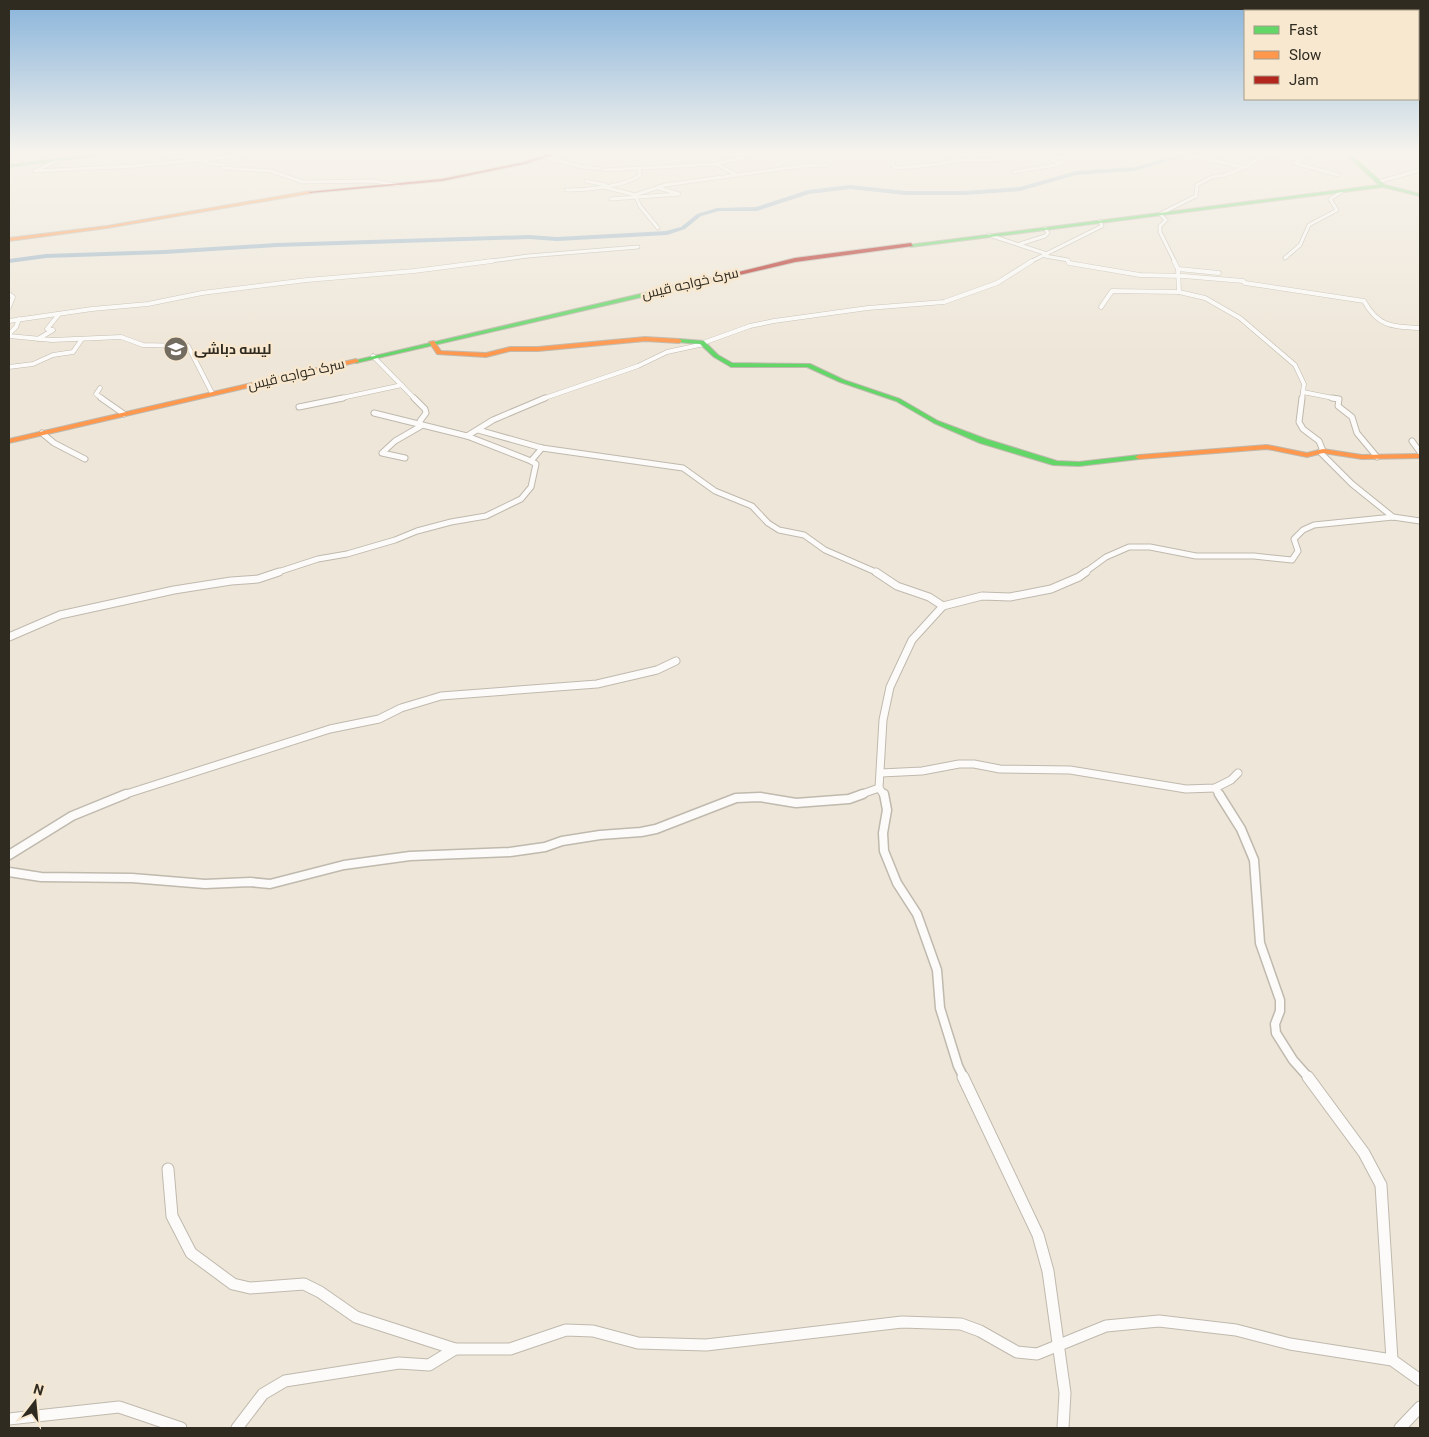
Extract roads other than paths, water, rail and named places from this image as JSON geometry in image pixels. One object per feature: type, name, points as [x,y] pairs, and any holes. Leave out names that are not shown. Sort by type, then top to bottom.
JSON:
[{"type":"main road","points":[[9,240],[140,221]]},
{"type":"main road","name":"سرک خواجه قیس","points":[[9,440],[795,260],[1100,221]]},
{"type":"main road","points":[[432,342],[439,353],[461,355],[486,355],[510,349],[538,349],[645,339],[704,343],[716,356],[731,365],[808,365],[842,382],[898,400],[936,422],[960,432],[1056,463],[1078,464],[1160,454],[1266,447],[1307,455],[1322,451],[1362,457],[1420,456]]},
{"type":"street","points":[[652,221],[658,228]]},
{"type":"street","points":[[468,436],[478,430],[480,426],[581,383],[638,366],[667,352],[704,343],[750,326],[774,320],[868,308],[944,302],[997,284],[1034,260],[1102,226],[1100,221]]},
{"type":"street","points":[[1165,221],[1160,226],[1160,232],[1178,269],[1179,292]]},
{"type":"street","points":[[1285,258],[1300,246],[1309,224],[1315,221]]},
{"type":"street","points":[[1020,244],[1046,236],[1048,233],[1046,228]]},
{"type":"street","points":[[989,235],[1020,244],[1046,255],[1068,260],[1069,263],[1153,276],[1243,281],[1245,284],[1364,301],[1375,320],[1384,325],[1420,328]]},
{"type":"street","points":[[9,315],[9,321],[148,304],[202,294],[307,280],[414,271],[539,255],[638,247]]},
{"type":"street","points":[[1178,269],[1219,273]]},
{"type":"street","points":[[1101,307],[1112,291],[1179,292],[1206,298],[1240,318],[1296,365],[1304,384],[1300,422],[1303,429],[1319,441],[1322,451],[1352,484],[1393,517]]},
{"type":"street","points":[[9,294],[13,297],[9,307]]},
{"type":"street","points":[[38,339],[53,330],[46,329],[59,314]]},
{"type":"street","points":[[20,319],[9,335],[16,338],[38,339],[121,337],[143,346],[188,346],[212,393]]},
{"type":"street","points":[[11,342],[16,338]]},
{"type":"street","points":[[9,368],[33,364],[53,355],[73,352],[82,339]]},
{"type":"street","points":[[373,356],[425,409],[426,413],[420,421],[421,426],[395,441],[382,453],[404,458]]},
{"type":"street","points":[[298,408],[402,385]]},
{"type":"street","points":[[100,388],[96,394],[124,414]]},
{"type":"street","points":[[1303,392],[1339,399],[1338,406],[1352,417],[1357,433],[1378,457]]},
{"type":"street","points":[[9,637],[60,615],[174,590],[231,581],[258,579],[318,559],[347,554],[396,540],[417,531],[451,522],[486,516],[521,499],[531,487],[536,464],[531,461],[471,439],[468,436],[374,413]]},
{"type":"street","points":[[478,430],[542,448],[683,468],[715,491],[752,506],[768,523],[779,530],[804,535],[825,550],[873,570],[897,586],[929,597],[943,606]]},
{"type":"street","points":[[42,433],[54,444],[84,459]]},
{"type":"street","points":[[1412,441],[1420,452]]},
{"type":"street","points":[[531,461],[542,448]]},
{"type":"street","points":[[879,788],[883,720],[890,687],[912,640],[943,606],[982,596],[1010,597],[1052,589],[1079,577],[1106,557],[1129,547],[1155,548],[1196,556],[1254,556],[1292,560],[1298,551],[1294,539],[1298,533],[1323,523],[1393,517],[1420,521]]},
{"type":"street","points":[[9,855],[72,816],[99,803],[330,729],[379,719],[401,708],[441,696],[598,684],[645,674],[676,661]]},
{"type":"street","points":[[881,773],[974,764],[1000,769],[1070,770],[1186,789],[1215,788],[1231,780],[1238,773]]},
{"type":"street","points":[[9,872],[41,877],[132,878],[204,884],[250,882],[270,884],[344,865],[410,856],[510,852],[545,847],[562,841],[600,835],[641,832],[656,829],[736,798],[760,797],[796,803],[849,799],[879,788]]},
{"type":"street","points":[[879,788],[884,793],[887,810],[883,833],[884,851],[898,883],[917,914],[937,970],[940,1008],[958,1066],[1038,1236],[1048,1271],[1059,1346],[1065,1393],[1063,1428]]},
{"type":"street","points":[[1215,788],[1241,829],[1254,860],[1260,943],[1280,1000],[1280,1012],[1275,1024],[1276,1033],[1364,1153],[1381,1185],[1392,1360]]},
{"type":"street","points":[[168,1169],[172,1216],[191,1252],[233,1284],[250,1288],[304,1284],[320,1292],[356,1317],[455,1349],[510,1349],[566,1330],[593,1331],[638,1343],[706,1345],[902,1322],[961,1324],[980,1331],[1017,1352],[1037,1354],[1106,1326],[1159,1321],[1236,1330],[1290,1344],[1392,1360],[1420,1380]]},
{"type":"street","points":[[237,1428],[264,1392],[273,1385],[285,1381],[399,1362],[429,1365],[455,1349]]},
{"type":"street","points":[[9,1419],[119,1407],[181,1428]]},
{"type":"street","points":[[1402,1428],[1420,1407]]},
{"type":"waterway","points":[[9,261],[46,256],[164,252],[276,245],[529,237],[557,239],[667,233],[683,228],[692,221]]},
{"type":"place","name":"لیسه دباشی","points":[[176,349]]}]
